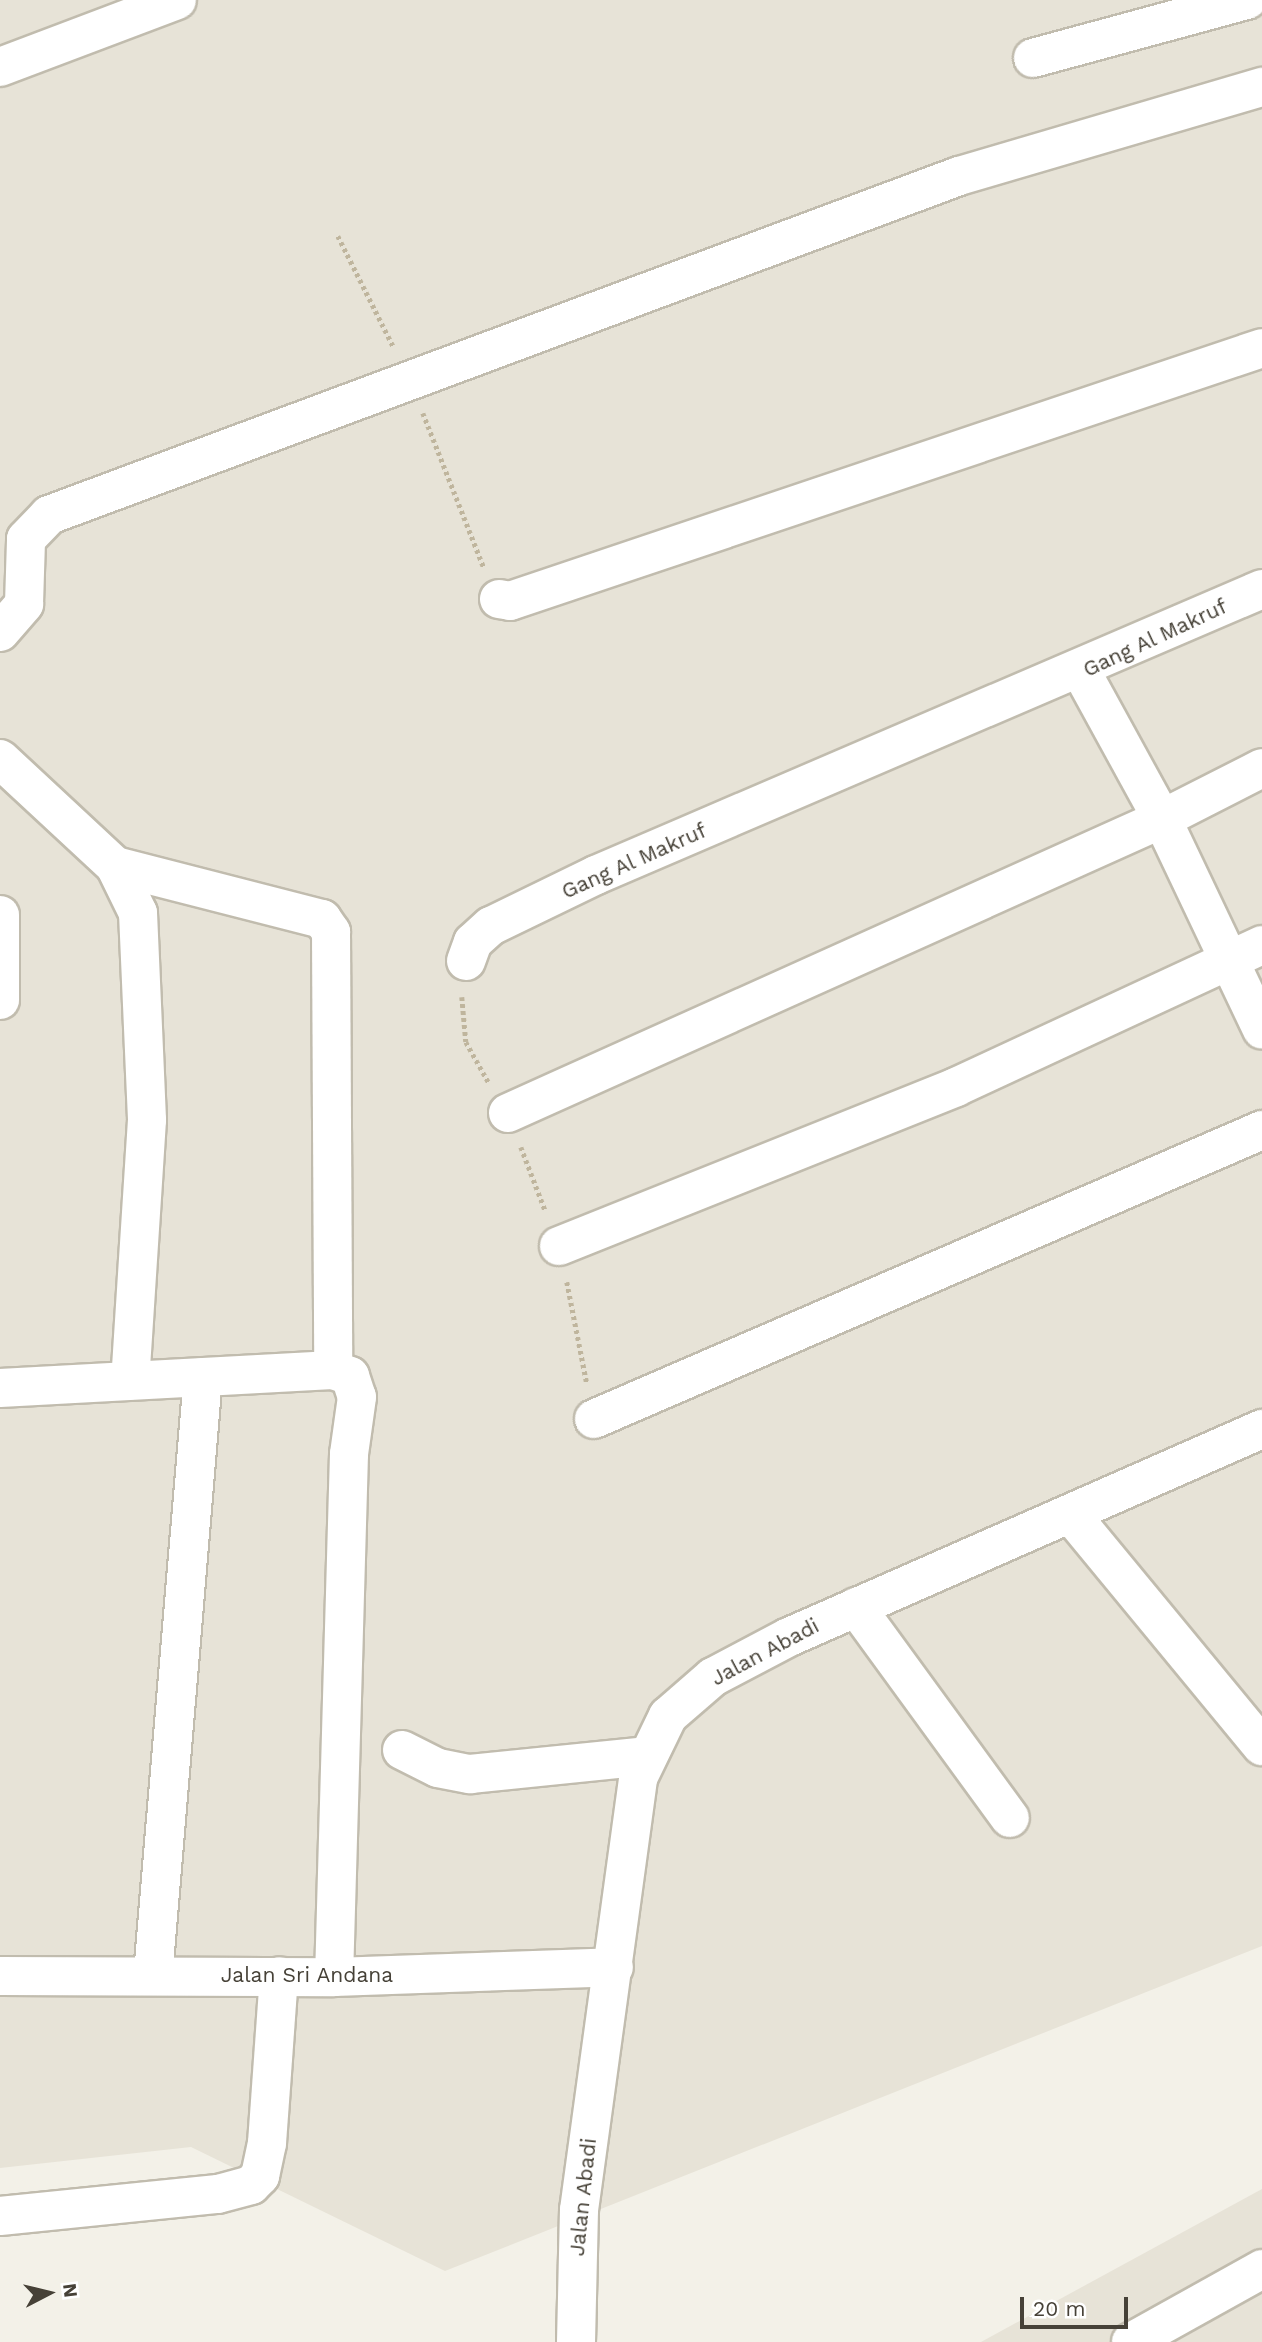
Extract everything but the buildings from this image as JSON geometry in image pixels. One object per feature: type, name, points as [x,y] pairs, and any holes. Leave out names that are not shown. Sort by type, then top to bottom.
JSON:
[{"type":"street","points":[[3,58],[177,0]]},
{"type":"street","points":[[1033,58],[1247,0]]},
{"type":"street","points":[[0,632],[24,604],[26,539],[49,514],[959,176],[1262,87]]},
{"type":"street","points":[[499,599],[536,592],[1262,348]]},
{"type":"street","name":"Gang Al Makruf","points":[[466,961],[473,942],[491,926],[596,875],[1081,671],[1262,589]]},
{"type":"street","points":[[1081,671],[1163,819],[1245,953],[1262,1030]]},
{"type":"street","points":[[0,759],[115,866],[138,913],[147,1088],[131,1380]]},
{"type":"street","points":[[508,1113],[1163,819],[1262,768]]},
{"type":"street","points":[[115,866],[322,919],[331,932],[333,1370]]},
{"type":"street","points":[[0,915],[0,1000]]},
{"type":"street","points":[[559,1246],[957,1087],[1245,953]]},
{"type":"street","points":[[594,1419],[1262,1130]]},
{"type":"street","points":[[0,1388],[333,1370],[350,1376],[357,1397],[349,1454],[334,1977]]},
{"type":"street","points":[[153,1975],[203,1377]]},
{"type":"street","name":"Jalan Abadi","points":[[576,2342],[579,2210],[614,1967],[646,1756],[668,1716],[713,1677],[856,1607],[1073,1517],[1262,1429]]},
{"type":"street","points":[[1073,1517],[1262,1745]]},
{"type":"street","points":[[856,1607],[1010,1818]]},
{"type":"street","points":[[402,1750],[470,1774],[646,1756]]},
{"type":"street","name":"Jalan Sri Andana","points":[[0,1976],[334,1977],[614,1967]]},
{"type":"street","points":[[0,2216],[218,2194],[251,2185],[260,2176],[267,2143],[279,1976]]},
{"type":"street","points":[[1131,2342],[1262,2269]]},
{"type":"path","points":[[466,961],[466,1042],[508,1113],[559,1246],[594,1419]]},
{"type":"shaded area","points":[[0,0],[1262,0],[1262,1946],[445,2271],[191,2147],[0,2168]]},
{"type":"shaded area","points":[[1262,2189],[1262,2342],[981,2342]]}]
